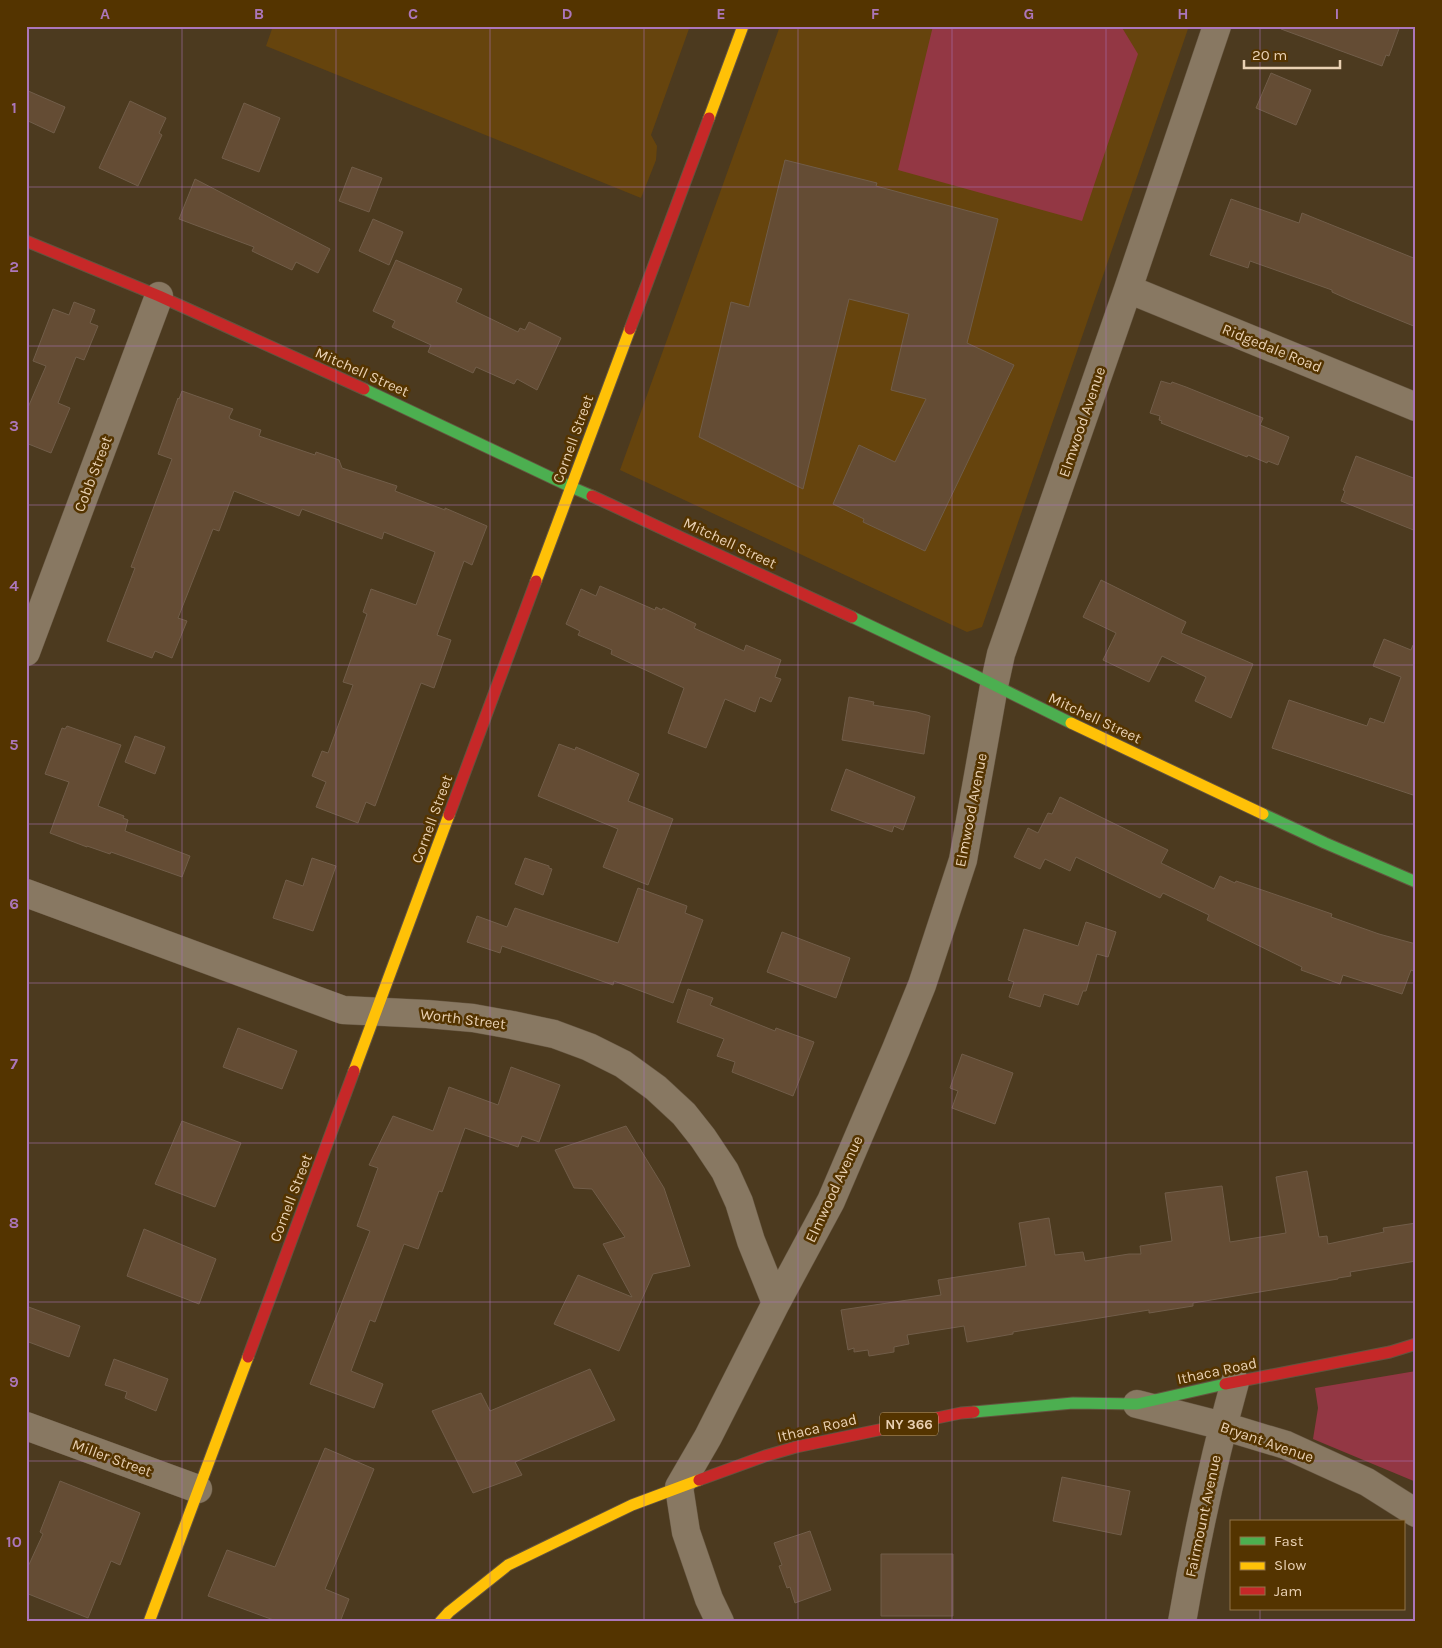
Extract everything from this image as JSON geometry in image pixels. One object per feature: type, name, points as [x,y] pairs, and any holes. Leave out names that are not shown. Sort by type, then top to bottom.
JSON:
[{"type":"street","name":"Cornell Street","points":[[149,1622],[743,26]]},
{"type":"street","name":"Elmwood Avenue","points":[[679,1488],[708,1437],[776,1303],[831,1201],[893,1058],[922,985],[963,860],[1001,654],[1128,289],[1216,26]]},
{"type":"street","name":"Mitchell Street","points":[[26,241],[159,296],[389,400],[925,652],[1325,843],[1416,882]]},
{"type":"street","name":"Ridgedale Road","points":[[1128,289],[1416,407]]},
{"type":"street","name":"Cobb Street","points":[[26,652],[159,296]]},
{"type":"street","name":"Worth Street","points":[[26,893],[343,1010],[473,1018],[512,1025],[554,1034],[589,1047],[623,1064],[656,1088],[684,1114],[725,1171],[739,1202],[751,1241],[776,1303]]},
{"type":"street","name":"Ithaca Road","points":[[440,1622],[449,1612],[508,1565],[632,1505],[765,1456],[796,1447],[960,1413],[1074,1403],[1137,1404],[1235,1382],[1390,1352],[1416,1344]]},
{"type":"street","name":"Fairmount Avenue","points":[[1182,1622],[1194,1554],[1235,1382]]},
{"type":"street","name":"Bryant Avenue","points":[[1137,1404],[1223,1426],[1286,1445],[1367,1482],[1416,1512]]},
{"type":"street","name":"Miller Street","points":[[26,1426],[198,1489]]},
{"type":"street","points":[[679,1488],[686,1532],[709,1599],[720,1622]]},
{"type":"shaded area","points":[[273,26],[690,26],[651,135],[657,146],[656,160],[641,198],[266,46]]},
{"type":"shaded area","points":[[780,26],[1189,26],[982,627],[967,632],[620,470]]},
{"type":"shaded area","points":[[933,26],[1121,26],[1138,54],[1082,221],[898,170]]},
{"type":"shaded area","points":[[1416,1371],[1416,1482],[1313,1439],[1318,1408],[1315,1388]]},
{"type":"building","points":[[1281,26],[1400,26],[1389,56],[1386,55],[1382,66],[1281,29]]},
{"type":"building","points":[[1271,73],[1311,90],[1296,125],[1256,108]]},
{"type":"building","points":[[26,90],[65,107],[54,133],[26,120]]},
{"type":"building","points":[[130,101],[166,118],[159,133],[162,135],[138,186],[99,168]]},
{"type":"building","points":[[244,103],[280,118],[259,172],[222,158]]},
{"type":"building","points":[[785,160],[877,183],[876,186],[998,219],[967,343],[1014,365],[925,551],[863,522],[864,519],[833,504],[859,445],[895,462],[926,399],[891,390],[909,314],[849,299],[803,489],[699,437],[731,302],[749,307]]},
{"type":"building","points":[[352,167],[382,178],[369,212],[339,201]]},
{"type":"building","points":[[195,179],[330,249],[318,273],[296,262],[292,270],[252,251],[254,247],[179,219]]},
{"type":"building","points":[[1231,199],[1299,223],[1302,213],[1416,259],[1416,327],[1352,301],[1332,292],[1332,290],[1250,261],[1248,268],[1210,255]]},
{"type":"building","points":[[373,219],[403,232],[389,265],[359,251]]},
{"type":"building","points":[[396,260],[462,289],[456,302],[518,332],[520,328],[525,330],[529,322],[561,338],[537,390],[517,379],[514,384],[476,367],[473,373],[428,352],[431,345],[392,327],[395,321],[373,311]]},
{"type":"building","points":[[74,302],[95,310],[90,323],[98,326],[84,360],[76,357],[58,403],[70,408],[51,453],[26,443],[26,412],[46,366],[33,361],[53,309],[69,315]]},
{"type":"building","points":[[1161,381],[1171,384],[1172,382],[1186,387],[1263,418],[1260,425],[1289,437],[1278,465],[1268,461],[1267,463],[1248,455],[1247,457],[1161,423],[1162,421],[1159,420],[1160,416],[1150,413]]},
{"type":"building","points":[[182,391],[233,409],[229,417],[230,419],[261,430],[259,436],[315,455],[316,452],[339,460],[342,468],[397,486],[395,491],[445,510],[445,508],[487,526],[472,565],[464,561],[437,635],[451,640],[434,688],[421,683],[375,806],[366,802],[358,823],[316,807],[326,782],[312,776],[322,751],[328,753],[353,685],[343,682],[367,614],[363,612],[371,589],[416,605],[435,552],[384,532],[382,539],[302,509],[299,516],[234,491],[219,531],[213,529],[178,618],[187,621],[172,658],[155,651],[152,658],[107,641],[135,568],[131,567],[172,459],[158,454]]},
{"type":"building","points":[[1356,456],[1416,479],[1416,531],[1341,501],[1345,491],[1343,490]]},
{"type":"building","points":[[1101,580],[1186,622],[1181,633],[1253,664],[1231,718],[1195,701],[1206,677],[1162,656],[1149,682],[1103,660],[1116,633],[1083,617]]},
{"type":"building","points":[[600,586],[655,610],[656,607],[662,610],[663,608],[696,624],[694,628],[744,651],[746,645],[781,660],[775,677],[781,679],[771,702],[760,697],[755,712],[725,699],[706,748],[668,733],[684,688],[611,654],[612,650],[578,635],[580,631],[566,624],[581,589],[596,596]]},
{"type":"building","points":[[1384,639],[1411,650],[1413,645],[1416,645],[1416,796],[1272,748],[1289,700],[1367,726],[1370,718],[1384,723],[1401,677],[1373,666]]},
{"type":"building","points":[[849,697],[874,702],[873,705],[930,716],[924,754],[842,740]]},
{"type":"building","points":[[67,726],[121,745],[98,806],[124,816],[123,818],[128,820],[125,831],[190,856],[182,877],[111,852],[110,854],[87,847],[50,833],[69,782],[45,774],[62,728],[65,729]]},
{"type":"building","points":[[135,736],[165,747],[155,774],[125,762]]},
{"type":"building","points":[[559,744],[575,750],[576,747],[639,774],[628,801],[673,819],[648,885],[603,867],[618,829],[538,796]]},
{"type":"building","points":[[846,769],[915,797],[903,830],[894,826],[892,832],[831,810]]},
{"type":"building","points":[[1060,797],[1168,850],[1161,863],[1214,889],[1220,876],[1235,883],[1236,881],[1332,914],[1331,917],[1379,934],[1416,944],[1416,972],[1411,970],[1402,994],[1343,975],[1340,984],[1301,970],[1302,967],[1207,920],[1209,915],[1163,893],[1160,898],[1076,857],[1070,871],[1045,859],[1040,869],[1014,857],[1028,828],[1038,833],[1048,813],[1052,814]]},
{"type":"building","points":[[312,858],[336,866],[313,931],[273,918],[286,880],[303,886]]},
{"type":"building","points":[[525,858],[549,866],[552,869],[543,895],[515,884]]},
{"type":"building","points":[[638,888],[687,906],[685,913],[703,920],[673,1003],[614,981],[613,985],[502,946],[500,953],[467,942],[477,916],[507,927],[515,908],[618,943]]},
{"type":"building","points":[[1086,922],[1116,932],[1108,957],[1097,954],[1086,991],[1083,991],[1078,1005],[1044,994],[1040,1007],[1009,997],[1014,982],[1008,980],[1024,929],[1078,946]]},
{"type":"building","points":[[782,932],[850,958],[836,998],[767,972]]},
{"type":"building","points":[[688,989],[713,998],[710,1005],[775,1031],[776,1028],[814,1042],[793,1096],[732,1072],[735,1062],[717,1056],[724,1039],[677,1022]]},
{"type":"building","points":[[238,1028],[297,1051],[282,1089],[223,1067]]},
{"type":"building","points":[[962,1054],[1013,1073],[995,1124],[952,1108],[958,1091],[950,1088]]},
{"type":"building","points":[[511,1067],[560,1085],[539,1142],[522,1136],[518,1147],[465,1128],[442,1192],[439,1191],[418,1249],[404,1244],[375,1322],[370,1320],[351,1371],[383,1384],[374,1408],[310,1384],[370,1231],[357,1226],[378,1168],[369,1165],[393,1116],[433,1131],[449,1087],[498,1105]]},
{"type":"building","points":[[182,1121],[241,1143],[215,1207],[155,1184]]},
{"type":"building","points":[[626,1126],[664,1188],[690,1266],[653,1274],[619,1351],[554,1324],[578,1275],[632,1297],[603,1244],[625,1237],[592,1189],[574,1188],[555,1150]]},
{"type":"building","points":[[1307,1171],[1319,1237],[1327,1236],[1328,1244],[1384,1232],[1383,1228],[1416,1223],[1416,1261],[1350,1272],[1351,1276],[1338,1279],[1193,1303],[1193,1306],[1149,1313],[1149,1310],[1013,1332],[1013,1334],[967,1342],[964,1326],[907,1335],[909,1344],[894,1347],[894,1352],[869,1356],[868,1350],[854,1352],[854,1348],[848,1350],[841,1310],[941,1295],[938,1280],[1026,1266],[1019,1223],[1049,1218],[1055,1255],[1083,1252],[1085,1261],[1141,1254],[1140,1246],[1172,1241],[1165,1193],[1222,1186],[1230,1242],[1286,1233],[1276,1177]]},
{"type":"building","points":[[144,1229],[216,1259],[199,1304],[127,1276]]},
{"type":"building","points":[[26,1306],[80,1326],[69,1357],[26,1341]]},
{"type":"building","points":[[114,1359],[168,1379],[156,1411],[125,1398],[127,1392],[105,1385]]},
{"type":"building","points":[[590,1369],[615,1420],[515,1462],[522,1475],[473,1493],[432,1411],[481,1393],[490,1411]]},
{"type":"building","points":[[325,1448],[374,1469],[325,1589],[349,1599],[340,1622],[279,1622],[208,1596],[227,1550],[275,1567]]},
{"type":"building","points":[[1062,1477],[1130,1491],[1121,1535],[1053,1521]]},
{"type":"building","points":[[60,1481],[140,1513],[120,1565],[111,1561],[88,1618],[26,1593],[26,1571],[43,1534],[40,1532]]},
{"type":"building","points":[[810,1531],[831,1590],[795,1603],[790,1587],[787,1588],[779,1566],[782,1565],[774,1543]]},
{"type":"building","points":[[881,1554],[953,1554],[953,1616],[881,1616]]},
{"type":"traffic: fast","points":[[364,389],[592,496]]},
{"type":"traffic: fast","points":[[852,617],[1071,723]]},
{"type":"traffic: fast","points":[[1263,814],[1416,882]]},
{"type":"traffic: fast","points":[[974,1412],[1073,1403],[1137,1404],[1225,1384]]},
{"type":"traffic: slow","points":[[709,118],[743,26]]},
{"type":"traffic: slow","points":[[536,581],[630,329]]},
{"type":"traffic: slow","points":[[1071,723],[1263,814]]},
{"type":"traffic: slow","points":[[354,1071],[449,815]]},
{"type":"traffic: slow","points":[[149,1622],[248,1357]]},
{"type":"traffic: slow","points":[[440,1622],[449,1612],[508,1565],[632,1505],[699,1480]]},
{"type":"traffic: jam","points":[[630,329],[709,118]]},
{"type":"traffic: jam","points":[[26,241],[159,296],[364,389]]},
{"type":"traffic: jam","points":[[592,496],[852,617]]},
{"type":"traffic: jam","points":[[449,815],[536,581]]},
{"type":"traffic: jam","points":[[248,1357],[354,1071]]},
{"type":"traffic: jam","points":[[1225,1384],[1390,1352],[1416,1344]]},
{"type":"traffic: jam","points":[[699,1480],[796,1447],[961,1413],[974,1412]]}]
